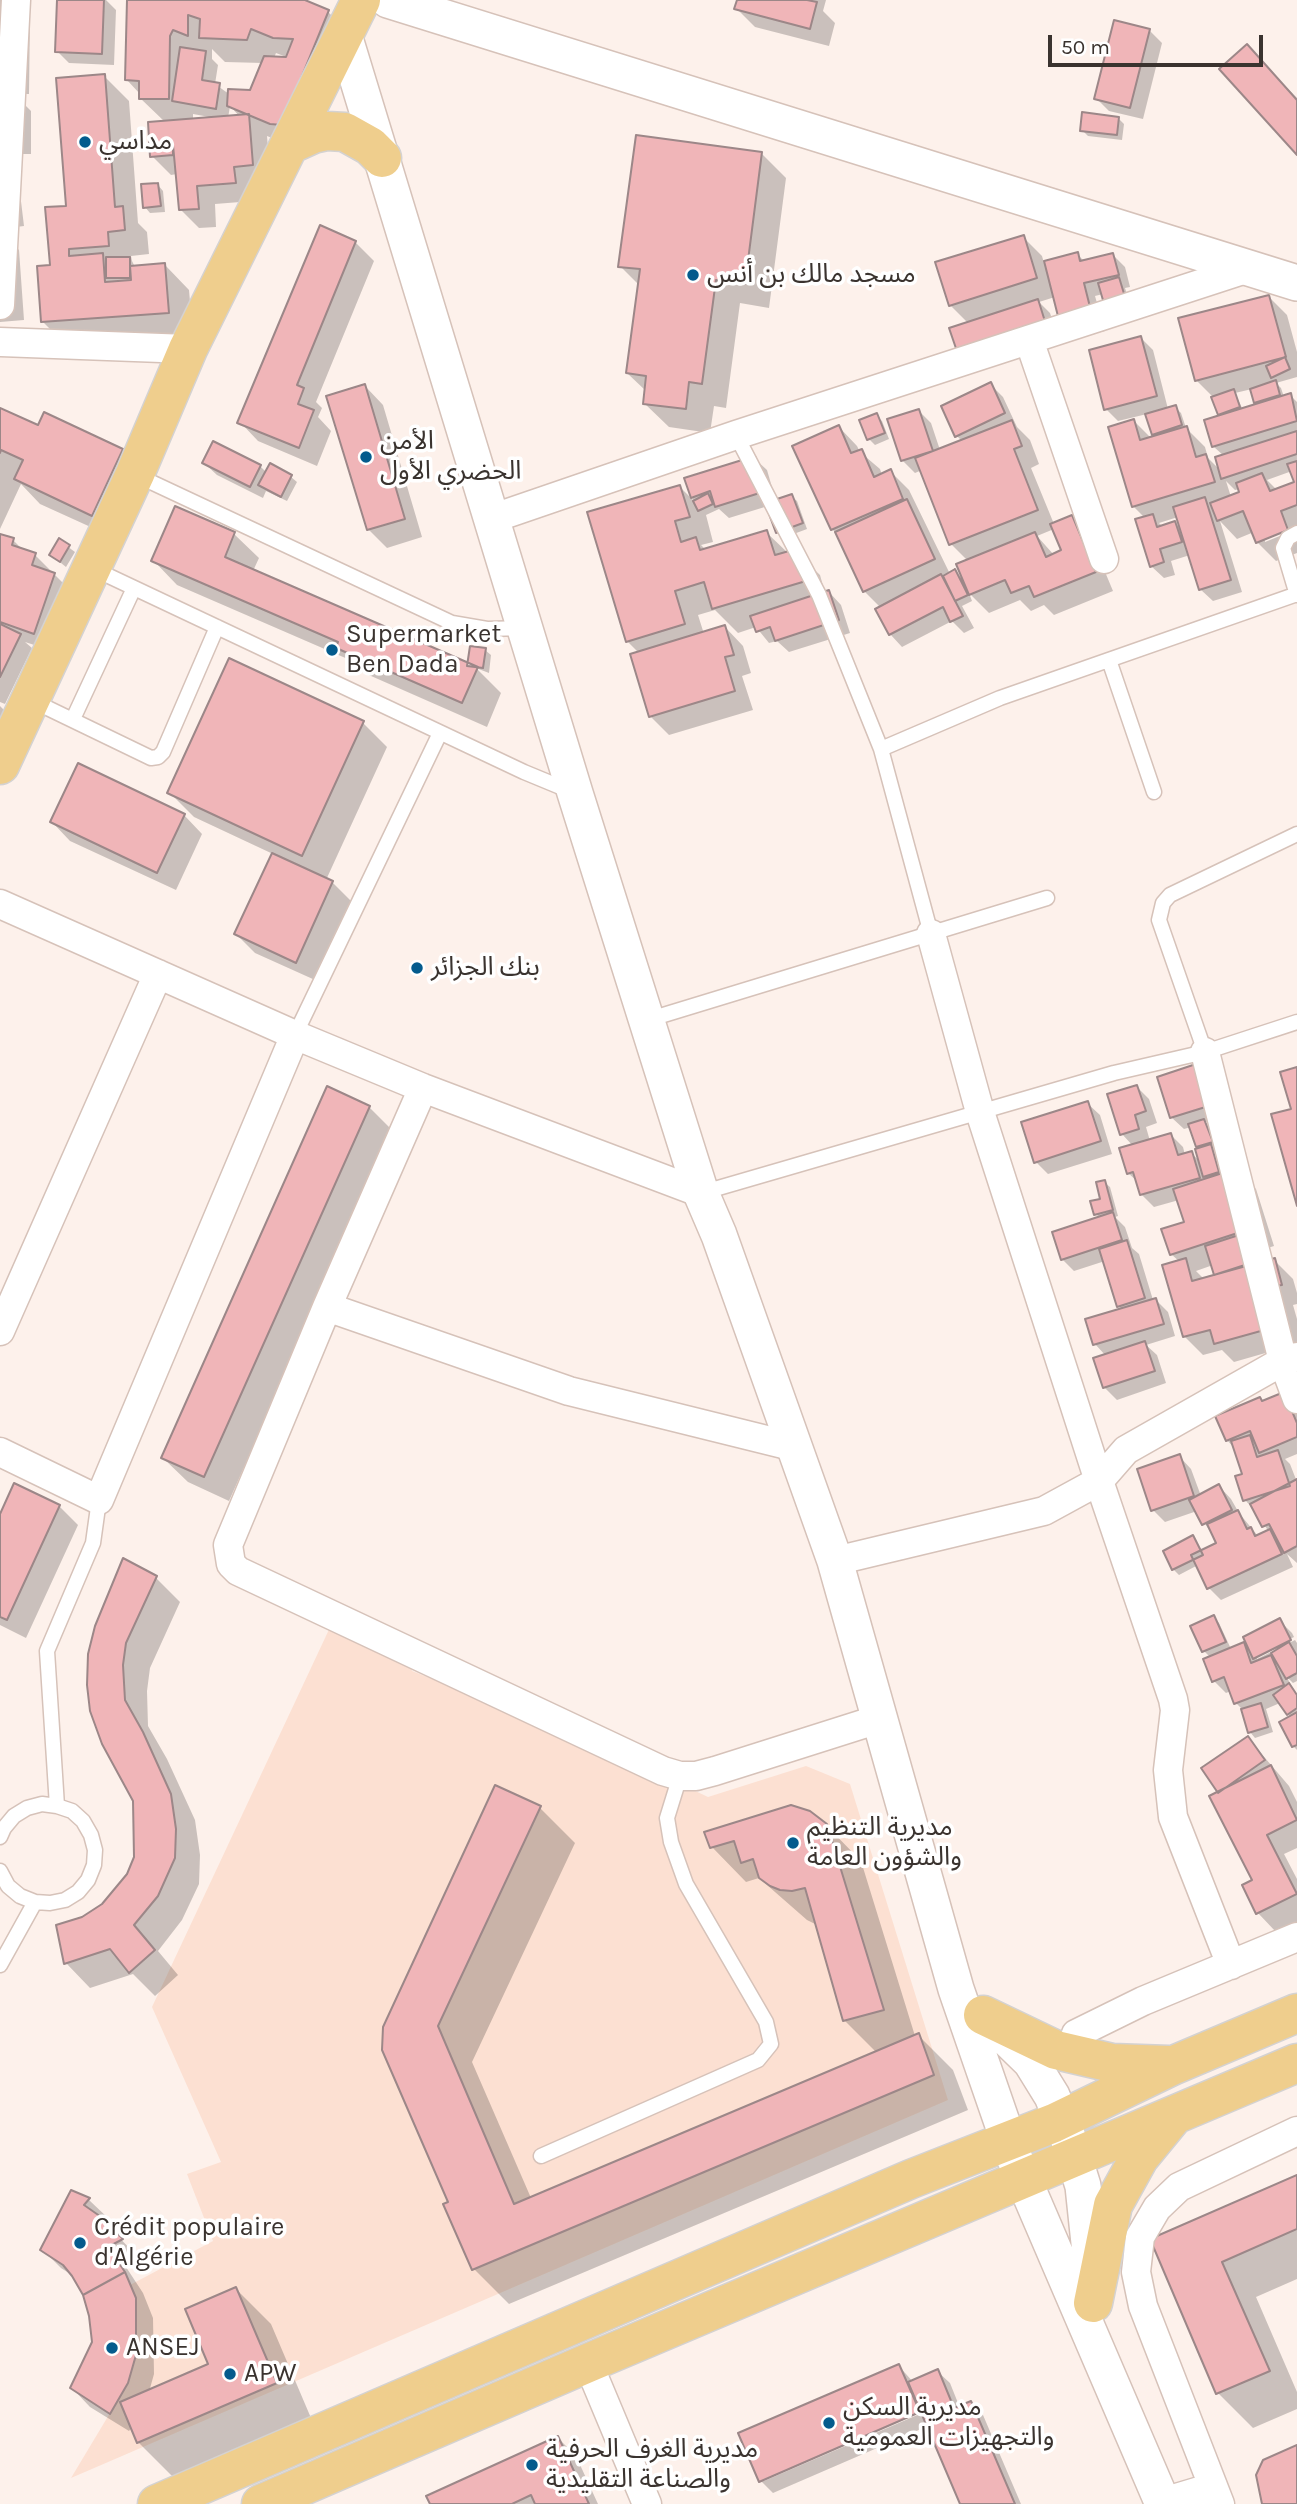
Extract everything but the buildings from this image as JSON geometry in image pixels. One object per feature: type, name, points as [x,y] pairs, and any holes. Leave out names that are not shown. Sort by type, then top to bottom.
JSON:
[{"type":"main road","points":[[0,765],[135,474],[188,349],[361,0]]},
{"type":"main road","points":[[291,144],[313,134],[327,131],[345,132],[370,146],[382,158]]},
{"type":"main road","points":[[157,2504],[1061,2119],[1174,2065],[1297,2013]]},
{"type":"main road","points":[[983,2015],[1042,2045],[1069,2053],[1112,2063],[1174,2065]]},
{"type":"main road","points":[[261,2504],[1297,2063]]},
{"type":"main road","points":[[1092,2322],[1113,2205],[1139,2158],[1176,2114]]},
{"type":"main road","points":[[417,2392],[433,2431]]},
{"type":"street","points":[[0,305],[16,0]]},
{"type":"street","points":[[388,0],[1297,283]]},
{"type":"street","points":[[344,35],[575,793],[701,1193],[719,1236],[835,1561],[956,1989],[1008,2140],[1092,2322],[1163,2503],[1217,2496],[1143,2306],[1136,2272],[1140,2237],[1157,2208],[1179,2187],[1297,2131]]},
{"type":"street","points":[[491,519],[736,435],[1249,268]]},
{"type":"street","points":[[1029,340],[1104,559]]},
{"type":"street","points":[[0,342],[188,349]]},
{"type":"street","points":[[0,904],[295,1035],[423,1088],[701,1193]]},
{"type":"street","points":[[931,934],[980,1112],[1172,1699],[1175,1710],[1168,1770],[1173,1817],[1231,1965]]},
{"type":"street","points":[[0,1331],[158,974]]},
{"type":"street","points":[[0,1452],[99,1500],[295,1035]]},
{"type":"street","points":[[1205,1052],[1290,1359],[1297,1399]]},
{"type":"street","points":[[423,1088],[327,1307],[228,1545],[231,1564],[250,1577],[650,1765],[680,1776],[696,1776],[715,1771],[879,1719]]},
{"type":"street","points":[[327,1307],[569,1391],[795,1447]]},
{"type":"street","points":[[835,1561],[1044,1511],[1099,1481],[1126,1450],[1290,1359]]},
{"type":"street","points":[[1069,2053],[1076,2034],[1143,2001],[1297,1937]]},
{"type":"street","points":[[956,1989],[1031,2062],[1052,2096],[1083,2186],[1093,2277],[1092,2322]]},
{"type":"street","points":[[588,2363],[647,2504]]},
{"type":"lane","points":[[736,435],[819,595],[881,749],[931,934]]},
{"type":"lane","points":[[135,474],[452,623],[475,628],[525,628]]},
{"type":"lane","points":[[881,749],[1000,698],[1297,594],[1283,548],[1287,538],[1297,533]]},
{"type":"lane","points":[[92,568],[440,733],[575,793]]},
{"type":"lane","points":[[73,719],[134,588]]},
{"type":"lane","points":[[31,701],[151,758],[158,757],[163,752],[217,627]]},
{"type":"lane","points":[[1109,660],[1154,792]]},
{"type":"lane","points":[[295,1035],[440,733]]},
{"type":"lane","points":[[1205,1052],[1159,920],[1163,903],[1170,895],[1297,834]]},
{"type":"lane","points":[[647,1020],[1047,898]]},
{"type":"lane","points":[[701,1193],[1114,1073],[1205,1052],[1297,1022]]},
{"type":"lane","points":[[57,1806],[47,1651],[93,1543],[99,1500]]},
{"type":"lane","points":[[541,2156],[758,2060],[771,2044],[766,2022],[686,1884],[671,1842],[667,1818],[680,1776]]},
{"type":"lane","points":[[0,1837],[14,1816],[27,1808],[42,1804],[57,1806],[72,1811],[83,1821],[93,1842],[94,1866],[83,1886],[65,1900],[50,1903],[35,1902],[20,1896],[8,1886],[0,1871]]},
{"type":"lane","points":[[0,1965],[35,1902]]},
{"type":"shaded area","points":[[333,1621],[408,1653],[412,1671],[440,1682],[454,1677],[708,1797],[806,1766],[850,1784],[948,2100],[71,2478],[128,2383],[136,2355],[136,2298],[130,2285],[213,2241],[187,2174],[221,2162],[152,2007]]},
{"type":"place","name":"مداسي","points":[[85,142]]},
{"type":"place","name":"مسجد مالك بن أنس","points":[[693,275]]},
{"type":"place","name":"الأمن الحضري الأول","points":[[366,457]]},
{"type":"place","name":"Supermarket Ben Dada","points":[[332,650]]},
{"type":"place","name":"بنك الجزائر","points":[[417,968]]},
{"type":"place","name":"مديرية التنظيم والشؤون العامة","points":[[793,1843]]},
{"type":"place","name":"Crédit populaire d'Algérie","points":[[80,2243]]},
{"type":"place","name":"ANSEJ","points":[[112,2348]]},
{"type":"place","name":"APW","points":[[230,2374]]},
{"type":"place","name":"مديرية السكن والتجهيزات العمومية","points":[[829,2423]]},
{"type":"place","name":"مديرية الغرف الحرفية والصناعة التقليدية","points":[[532,2465]]}]
